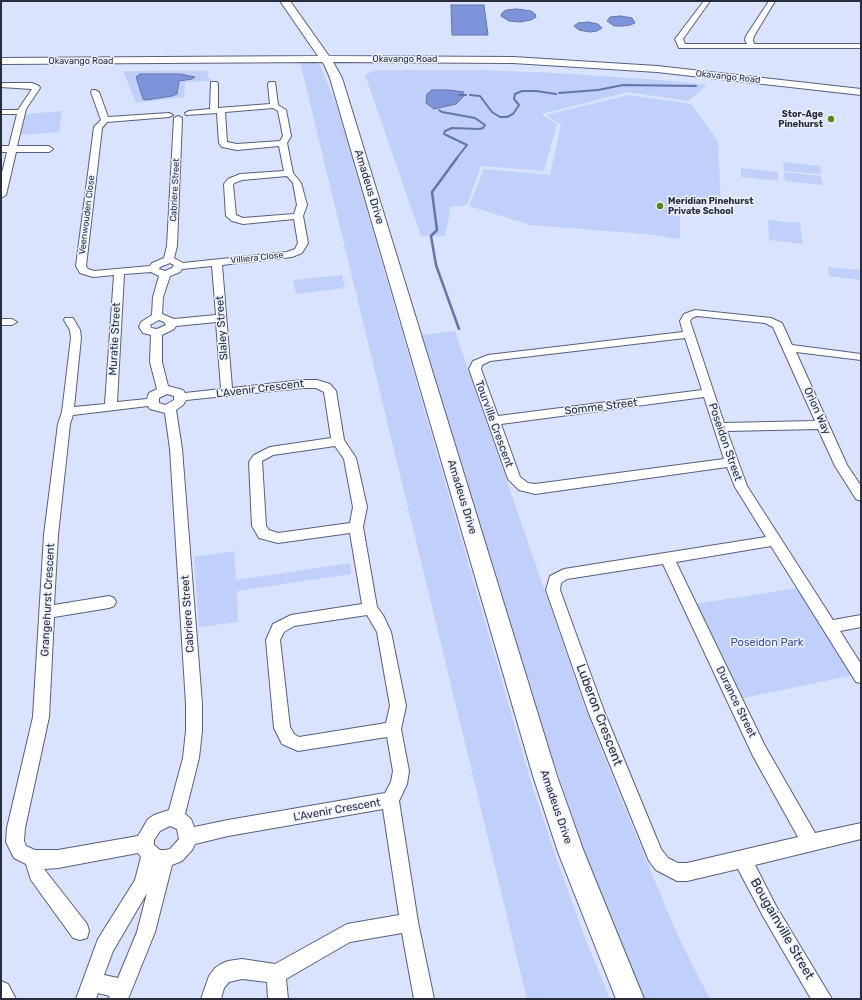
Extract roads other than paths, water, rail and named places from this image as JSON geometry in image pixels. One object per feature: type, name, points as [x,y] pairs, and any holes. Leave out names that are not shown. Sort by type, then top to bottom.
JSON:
[{"type":"street","name":"Amadeus Drive","points":[[285,1],[329,65],[344,103],[545,776],[574,860],[630,999]]},
{"type":"street","points":[[707,1],[679,39],[682,46],[861,46]]},
{"type":"street","points":[[752,46],[749,40],[750,36],[772,1]]},
{"type":"street","name":"Okavango Road","points":[[1,61],[338,65],[351,59],[462,59],[573,63],[657,69],[808,86],[861,94]]},
{"type":"street","points":[[214,84],[223,143],[225,145],[237,147],[283,143]]},
{"type":"street","name":"Villiera Close","points":[[179,266],[289,255],[301,249],[303,243],[298,216],[302,205],[297,183],[289,173],[283,143],[287,136],[283,112],[274,106],[272,84]]},
{"type":"street","points":[[1,85],[29,85],[36,87],[22,112],[1,195]]},
{"type":"street","points":[[95,92],[105,120],[169,115],[171,118],[178,118],[186,116],[189,113],[274,106]]},
{"type":"street","points":[[169,115],[170,112],[178,110],[185,110],[189,113]]},
{"type":"street","points":[[1,112],[22,112]]},
{"type":"street","name":"Cabriere Street","points":[[169,260],[172,246],[178,118]]},
{"type":"street","name":"Veenwouden Close","points":[[105,120],[98,127],[81,266],[84,271],[93,274],[154,269]]},
{"type":"street","points":[[1,149],[49,149]]},
{"type":"street","points":[[289,173],[240,177],[231,181],[228,184],[230,216],[244,221],[298,216]]},
{"type":"street","points":[[169,260],[175,261],[179,266],[176,270],[165,274],[157,273],[154,269],[158,263],[169,260]]},
{"type":"street","name":"Slaley Street","points":[[217,262],[227,393]]},
{"type":"street","name":"Muratie Street","points":[[111,406],[119,272]]},
{"type":"street","points":[[157,318],[158,297],[165,274]]},
{"type":"street","name":"Poseidon Street","points":[[776,324],[762,320],[695,313],[685,319],[731,462],[741,487],[861,677]]},
{"type":"street","points":[[157,318],[166,318],[171,323],[167,330],[157,333],[147,331],[144,327],[146,322],[157,318]]},
{"type":"street","points":[[171,323],[222,318]]},
{"type":"street","name":"Grangehurst Crescent","points":[[69,320],[75,330],[76,338],[68,412],[64,424],[51,535],[41,717],[15,836],[15,842],[20,852],[35,859],[58,860],[153,852]]},
{"type":"street","points":[[1,322],[12,322]]},
{"type":"street","name":"Orion Way","points":[[776,324],[780,328],[841,466],[861,496]]},
{"type":"street","points":[[157,333],[156,362],[158,376],[163,391]]},
{"type":"street","name":"Tourville Crescent","points":[[690,334],[483,359],[477,363],[475,369],[514,479],[520,485],[528,488],[535,489],[731,462]]},
{"type":"street","points":[[789,348],[861,357]]},
{"type":"street","name":"L'Avenir Crescent","points":[[181,398],[314,383],[324,386],[330,391],[338,441],[350,458],[360,507],[356,527],[370,609],[378,619],[384,632],[398,706],[393,729],[400,776],[399,784],[390,800],[188,837]]},
{"type":"street","points":[[163,391],[174,391],[179,393],[181,398],[177,405],[170,408],[158,408],[152,404],[152,402],[156,394],[163,391]]},
{"type":"street","name":"Somme Street","points":[[493,421],[709,393]]},
{"type":"street","points":[[68,412],[152,402]]},
{"type":"street","name":"Cabriere Street","points":[[170,408],[176,449],[194,704],[194,731],[191,758],[175,819]]},
{"type":"street","points":[[720,427],[823,425]]},
{"type":"street","points":[[338,441],[270,450],[258,458],[255,462],[259,526],[264,534],[278,538],[356,527]]},
{"type":"street","name":"Luberon Crescent","points":[[774,541],[564,574],[555,580],[553,590],[596,711],[636,810],[658,859],[671,870],[682,872],[861,831]]},
{"type":"street","name":"Durance Street","points":[[667,558],[759,751],[811,843]]},
{"type":"street","points":[[47,612],[109,602]]},
{"type":"street","points":[[370,609],[291,620],[278,628],[273,640],[282,728],[288,739],[298,744],[393,729]]},
{"type":"street","points":[[829,627],[861,620]]},
{"type":"street","points":[[390,800],[409,922],[424,999]]},
{"type":"street","points":[[153,852],[143,883],[105,946],[90,991],[120,994],[134,966],[146,932],[153,852],[146,837],[154,825],[165,819],[175,819],[185,825],[188,837],[182,850],[176,855],[153,852]]},
{"type":"street","points":[[35,859],[37,874],[80,931]]},
{"type":"street","name":"Bougainville Street","points":[[742,859],[770,912],[822,999]]},
{"type":"street","points":[[211,999],[216,982],[228,971],[242,969],[276,974],[347,933],[409,922]]},
{"type":"street","points":[[276,974],[278,999]]},
{"type":"street","points":[[1,991],[6,999]]},
{"type":"water","points":[[451,5],[484,5],[488,35],[452,35]]},
{"type":"water","points":[[517,9],[531,11],[536,17],[531,20],[520,22],[509,21],[501,16],[506,10]]},
{"type":"water","points":[[621,16],[632,18],[635,23],[623,26],[614,26],[607,21],[610,17]]},
{"type":"water","points":[[588,22],[598,24],[602,28],[597,31],[590,32],[579,30],[574,26],[578,23]]},
{"type":"water","points":[[140,74],[180,74],[195,77],[192,79],[179,81],[177,94],[146,100],[143,99],[136,77]]},
{"type":"water","points":[[432,90],[464,92],[463,97],[456,104],[434,109],[426,103],[427,94]]},
{"type":"waterway","points":[[559,93],[598,90],[623,85],[696,86]]},
{"type":"waterway","points":[[470,95],[480,96],[492,112],[500,117],[507,117],[513,114],[519,105],[514,99],[515,94],[522,91],[536,91],[556,94]]},
{"type":"waterway","points":[[459,95],[466,95]]},
{"type":"waterway","points":[[439,110],[442,112],[475,118],[485,125],[483,128],[479,129],[452,128],[445,131],[444,134],[467,145],[456,159]]},
{"type":"waterway","points":[[457,158],[432,192],[437,230],[431,236],[436,265],[459,329]]},
{"type":"place","name":"Stor-Age Pinehurst","points":[[831,119]]},
{"type":"place","name":"Meridian Pinehurst Private School","points":[[660,206]]},
{"type":"park label","name":"Poseidon Park","points":[[767,643]]}]
